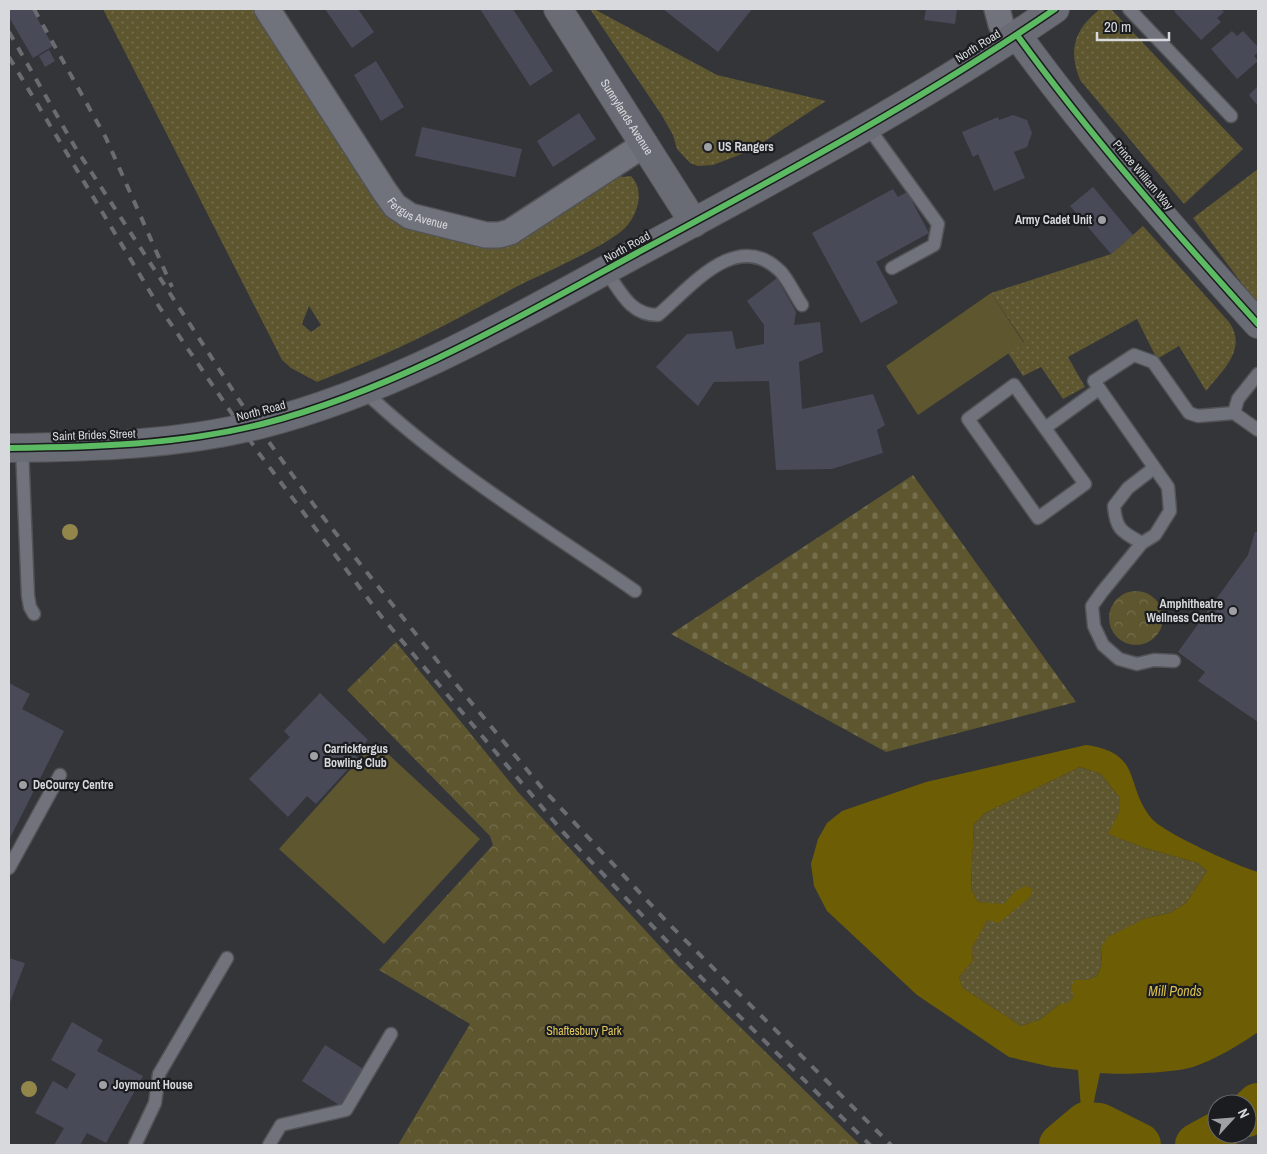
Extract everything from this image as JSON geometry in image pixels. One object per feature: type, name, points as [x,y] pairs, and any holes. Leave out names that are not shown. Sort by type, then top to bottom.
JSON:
[{"type":"street","name":"Fergus Avenue","points":[[267,9],[385,192],[396,206],[410,216],[486,235],[499,236],[510,232],[645,144]]},
{"type":"street","name":"Sunnylands Avenue","points":[[558,9],[694,223]]},
{"type":"street","points":[[997,9],[1001,24],[1013,38]]},
{"type":"street","name":"North Road","points":[[180,440],[263,424],[363,390],[445,355],[606,271],[868,127],[1013,38],[1055,9]]},
{"type":"street","name":"Prince William Way","points":[[1013,38],[1153,205],[1258,324]]},
{"type":"street","name":"Saint Brides Street","points":[[15,448],[113,447],[180,440]]},
{"type":"lane","points":[[1129,9],[1231,116]]},
{"type":"lane","points":[[868,127],[938,224],[934,245],[892,268]]},
{"type":"lane","points":[[606,271],[635,310],[644,315],[658,315],[694,280],[719,263],[730,258],[749,256],[767,261],[782,273],[802,305]]},
{"type":"lane","points":[[1174,661],[1154,660],[1136,664],[1120,659],[1103,645],[1094,626],[1092,606],[1142,543],[1155,535],[1170,511],[1168,487],[1094,381],[1134,355],[1153,362],[1189,413],[1198,416],[1234,413],[1258,430]]},
{"type":"lane","points":[[1234,413],[1238,399],[1258,374]]},
{"type":"lane","points":[[1014,385],[1045,428],[1085,484],[1038,518],[968,419],[1014,385]]},
{"type":"lane","points":[[1045,428],[1099,389]]},
{"type":"lane","points":[[363,390],[391,417],[438,454],[635,591]]},
{"type":"lane","points":[[15,448],[28,596],[30,607],[34,614]]},
{"type":"lane","points":[[1142,543],[1122,532],[1115,521],[1114,506],[1128,488],[1154,468]]},
{"type":"lane","points":[[9,868],[60,775]]},
{"type":"lane","points":[[135,1145],[154,1103],[159,1074],[227,958]]},
{"type":"lane","points":[[269,1145],[281,1125],[346,1110],[391,1034]]},
{"type":"green space","points":[[103,9],[254,9],[319,106],[374,196],[488,243],[618,171],[622,177],[631,176],[638,188],[637,209],[634,216],[626,227],[617,234],[577,258],[512,289],[429,333],[317,382],[291,368],[282,360]],"holes":[[[309,306],[321,325],[311,332],[302,324]]]},
{"type":"green space","points":[[590,9],[594,9],[717,75],[826,101],[753,149],[713,165],[698,166],[690,163],[677,149],[673,135],[661,114]]},
{"type":"green space","points":[[1100,9],[1111,9],[1243,149],[1184,204],[1080,80],[1074,59],[1076,41],[1084,25]]},
{"type":"green space","points":[[1258,169],[1258,305],[1193,218]]},
{"type":"green space","points":[[1143,226],[1229,322],[1236,341],[1231,359],[1219,376],[1206,391],[1179,346],[1157,359],[1137,319],[1068,357],[1085,387],[1063,399],[1041,367],[1023,376],[1008,353],[1024,342],[991,293],[1111,254]]},
{"type":"green space","points":[[991,293],[1024,343],[918,415],[886,366]]},
{"type":"green space","points":[[913,475],[1076,702],[886,752],[671,634]]},
{"type":"green space","points":[[1131,591],[1141,591],[1151,595],[1159,603],[1163,618],[1159,633],[1151,641],[1141,645],[1131,645],[1121,641],[1113,633],[1109,623],[1109,613],[1113,603],[1121,595]]},
{"type":"green space","name":"Shaftesbury Park","points":[[396,642],[518,792],[678,966],[860,1145],[398,1145],[470,1024],[379,970],[493,845],[490,836],[347,690]]},
{"type":"green space","points":[[375,742],[480,839],[384,944],[279,849]]},
{"type":"green space","points":[[1080,767],[1101,774],[1120,798],[1120,810],[1109,834],[1145,848],[1198,863],[1207,871],[1186,903],[1170,913],[1146,918],[1101,947],[1102,964],[1097,976],[1087,980],[1068,1004],[1060,1004],[1039,1020],[1021,1026],[963,988],[959,977],[973,961],[972,948],[987,919],[1012,912],[1020,903],[1030,897],[1015,891],[1004,905],[978,902],[971,888],[974,824],[985,813]]},
{"type":"water","name":"Mill Ponds","points":[[1086,745],[1104,749],[1117,755],[1125,763],[1138,795],[1152,819],[1186,841],[1219,857],[1258,872],[1258,1032],[1227,1052],[1193,1067],[1147,1073],[1100,1073],[1089,1125],[1082,1122],[1078,1070],[1052,1067],[1009,1057],[917,995],[827,911],[814,886],[811,864],[818,839],[827,823],[842,811],[926,782]],"holes":[[[1080,767],[1101,774],[1120,798],[1120,810],[1108,834],[1145,848],[1198,863],[1207,871],[1186,903],[1170,913],[1146,918],[1108,937],[1101,947],[1102,964],[1097,976],[1087,980],[1074,980],[1071,989],[1074,996],[1068,1003],[1060,1004],[1039,1020],[1021,1026],[963,988],[959,977],[973,961],[972,948],[987,920],[999,923],[1030,897],[1033,889],[1025,886],[1015,891],[1004,904],[978,902],[971,888],[974,824],[985,813]]]},
{"type":"building","points":[[9,9],[32,9],[53,46],[33,58],[9,17]]},
{"type":"building","points":[[325,9],[358,9],[374,32],[352,48]]},
{"type":"building","points":[[480,9],[513,9],[553,71],[530,86]]},
{"type":"building","points":[[663,9],[706,10],[752,9],[718,52]]},
{"type":"building","points":[[926,9],[957,9],[955,24],[924,20]]},
{"type":"building","points":[[1177,9],[1221,9],[1224,12],[1217,18],[1221,22],[1201,40],[1174,11]]},
{"type":"building","points":[[1232,31],[1237,36],[1243,31],[1258,47],[1258,52],[1254,56],[1258,61],[1237,79],[1211,49]]},
{"type":"building","points":[[49,50],[55,61],[45,67],[39,56]]},
{"type":"building","points":[[376,61],[404,107],[381,121],[354,75]]},
{"type":"building","points":[[1258,86],[1258,106],[1249,95]]},
{"type":"building","points":[[579,113],[596,139],[553,167],[537,141]]},
{"type":"building","points":[[1013,115],[1027,120],[1032,133],[1027,147],[1014,152],[1025,178],[994,191],[978,154],[973,157],[962,132],[998,117],[999,120]]},
{"type":"building","points":[[422,127],[522,149],[515,177],[415,156]]},
{"type":"building","name":"Army Cadet Unit","points":[[1093,187],[1133,235],[1111,254],[1070,206]]},
{"type":"building","points":[[893,189],[898,197],[907,192],[929,233],[876,262],[898,303],[861,323],[812,233]]},
{"type":"building","points":[[777,278],[796,312],[794,325],[820,322],[823,352],[799,362],[802,409],[873,394],[885,425],[877,430],[883,453],[832,469],[776,470],[769,381],[714,382],[698,406],[656,367],[687,334],[732,331],[736,349],[764,344],[764,325],[747,301]]},
{"type":"building","name":"Amphitheatre Wellness Centre","points":[[1255,532],[1258,532],[1258,722],[1198,681],[1205,672],[1178,652],[1248,555]]},
{"type":"building","name":"DeCourcy Centre","points":[[9,683],[30,694],[22,709],[64,731],[9,840]]},
{"type":"building","name":"Carrickfergus Bowling Club","points":[[320,693],[368,740],[354,754],[358,758],[316,804],[307,796],[288,817],[249,779],[290,737],[284,731]]},
{"type":"building","points":[[9,958],[25,963],[9,1005]]},
{"type":"building","name":"Joymount House","points":[[72,1022],[103,1040],[97,1051],[143,1076],[106,1143],[87,1133],[80,1145],[54,1145],[64,1128],[35,1113],[53,1081],[67,1089],[76,1074],[51,1060]]},
{"type":"building","points":[[325,1045],[365,1070],[342,1107],[302,1081]]},
{"type":"waterway","points":[[1061,1145],[1086,1124],[1099,1125],[1139,1145]]},
{"type":"waterway","points":[[1197,1145],[1207,1140]]},
{"type":"railway","points":[[34,9],[106,138],[172,287]]},
{"type":"railway","points":[[9,32],[75,147],[241,403],[319,512],[446,672],[542,788],[669,924],[891,1145]]},
{"type":"railway","points":[[9,57],[158,305],[258,452],[381,616],[563,832],[718,995],[870,1145]]},
{"type":"cycle path","points":[[9,448],[136,444],[230,431],[311,410],[407,372],[453,351],[545,303],[795,167],[901,107],[1055,9]]},
{"type":"cycle path","points":[[1017,35],[1074,110],[1134,183],[1258,324]]},
{"type":"place","name":"US Rangers","points":[[708,147]]},
{"type":"place","name":"Army Cadet Unit","points":[[1102,220]]},
{"type":"place","name":"Amphitheatre Wellness Centre","points":[[1233,611]]},
{"type":"place","name":"Carrickfergus Bowling Club","points":[[314,756]]},
{"type":"place","name":"DeCourcy Centre","points":[[23,785]]},
{"type":"place","name":"Joymount House","points":[[103,1085]]}]
